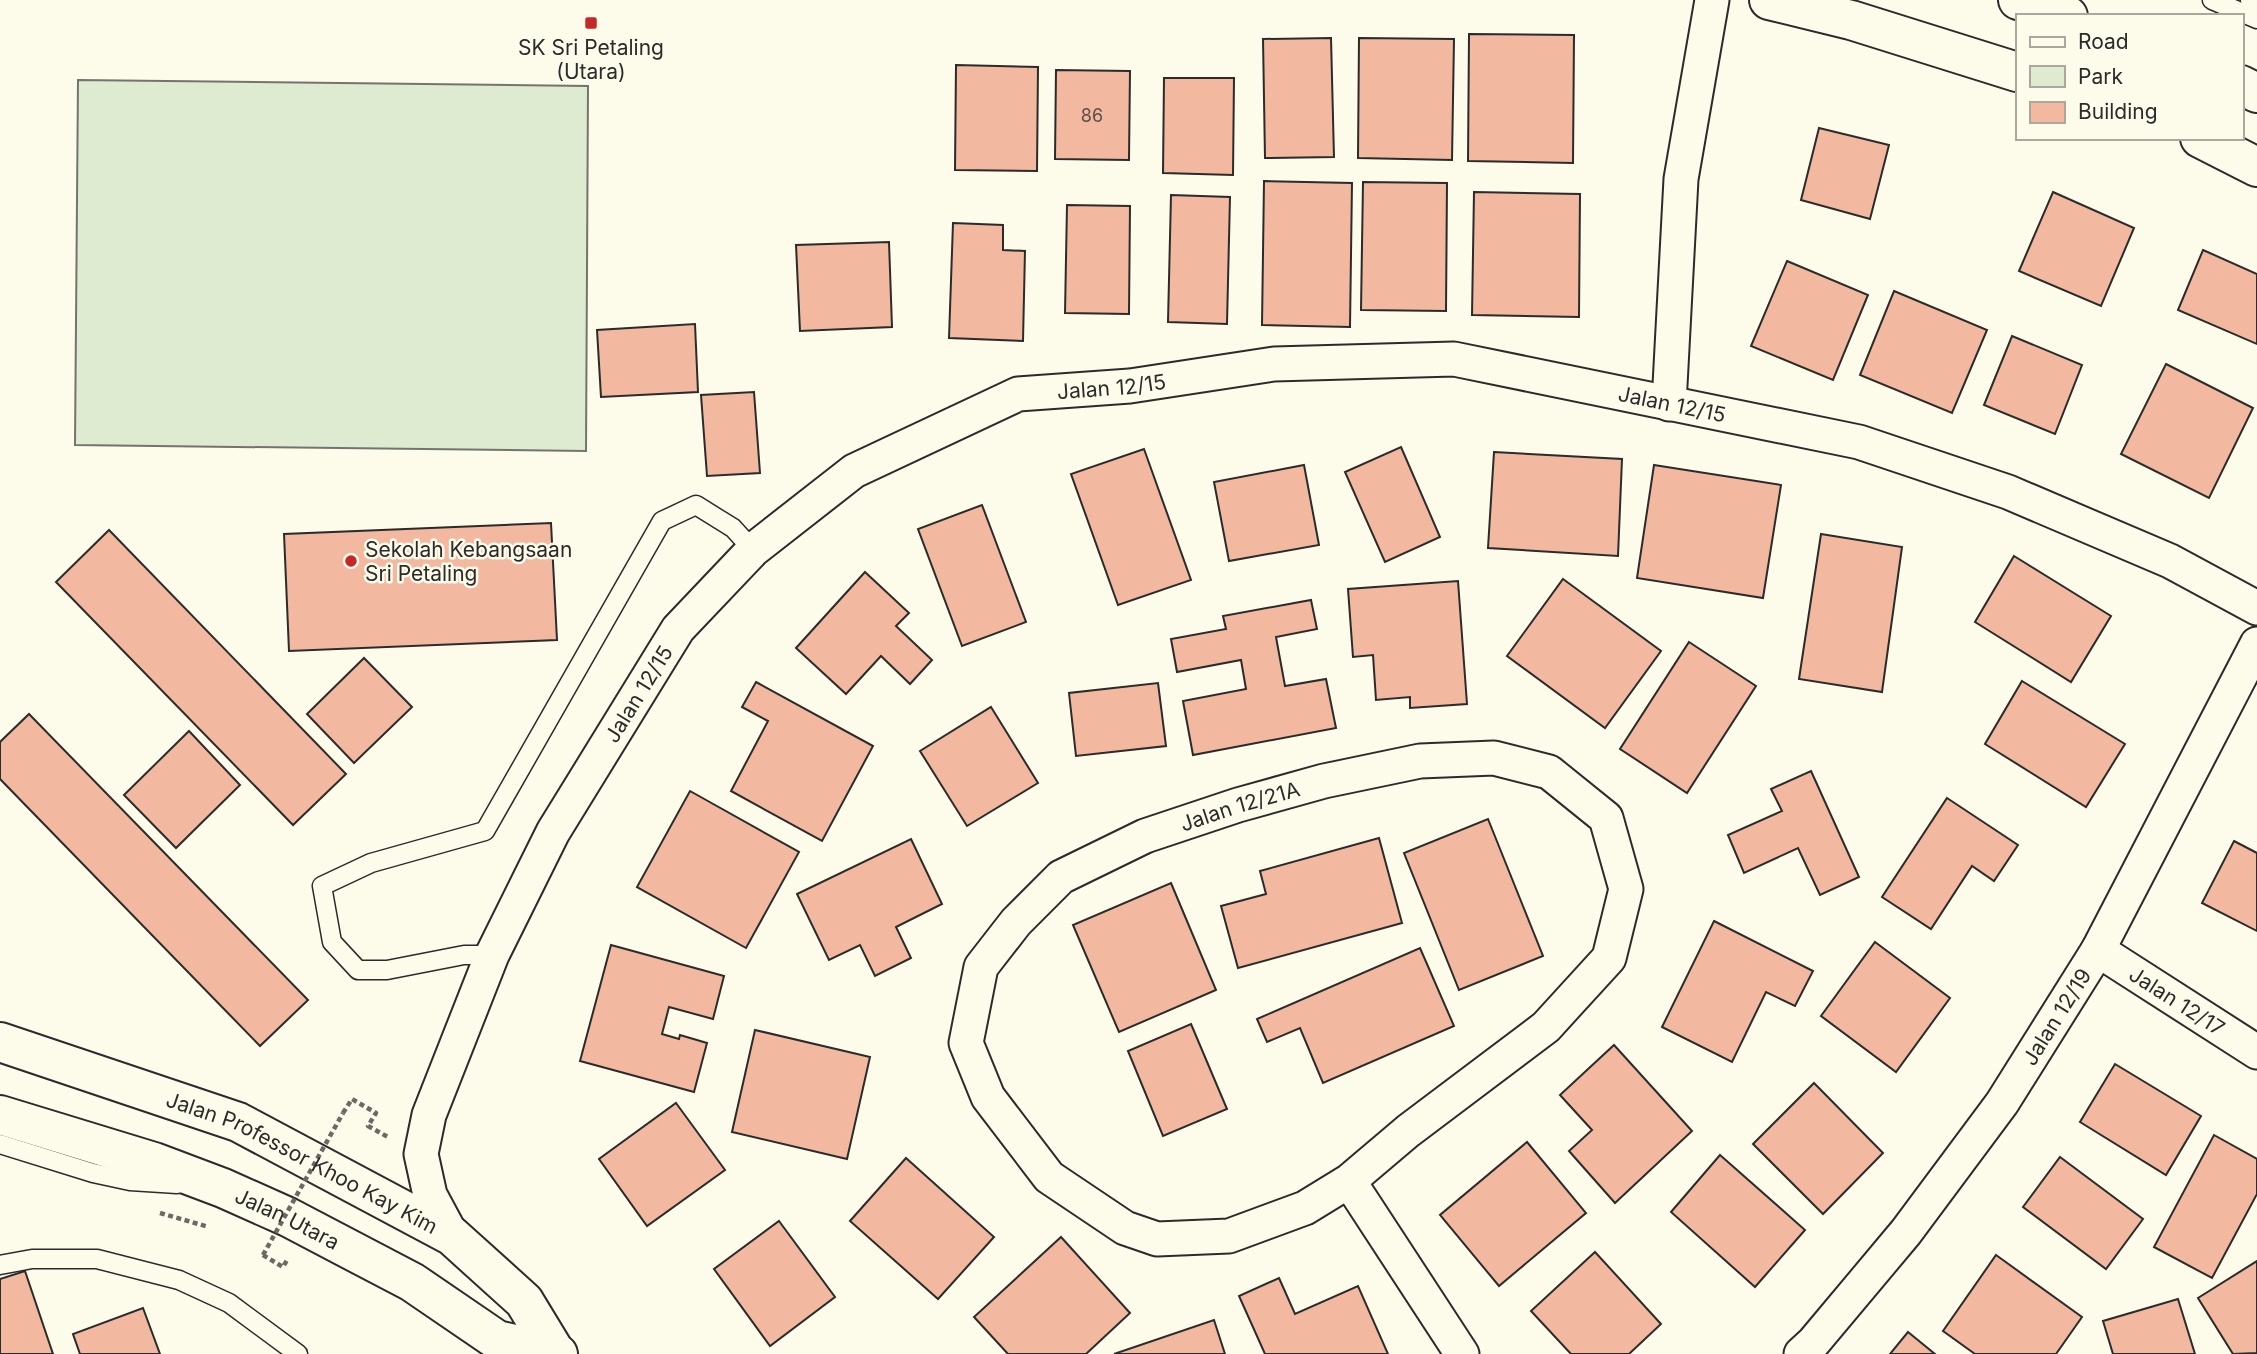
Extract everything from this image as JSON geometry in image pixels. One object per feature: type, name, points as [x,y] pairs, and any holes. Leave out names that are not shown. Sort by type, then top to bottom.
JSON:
[{"type":"main road","points":[[1769,0],[1851,20],[2016,72]]},
{"type":"main road","points":[[2018,0],[2062,14]]},
{"type":"main road","points":[[2204,140],[2257,167]]},
{"type":"main road","name":"Jalan Professor Khoo Kay Kim","points":[[0,1042],[237,1122],[452,1236],[524,1301],[557,1353]]},
{"type":"main road","name":"Jalan Utara","points":[[0,1115],[154,1162],[223,1188],[288,1217],[412,1282],[497,1340],[557,1353]]},
{"type":"street","points":[[1669,404],[1681,179],[1712,0]]},
{"type":"street","name":"Jalan 12/15","points":[[452,1236],[430,1195],[421,1154],[429,1115],[492,955],[553,832],[678,629],[753,550],[854,471],[1018,394],[1130,386],[1274,364],[1454,359],[1859,442],[2008,492],[2170,561],[2257,608]]},
{"type":"street","name":"Jalan 12/19","points":[[1801,1354],[1906,1232],[2002,1103],[2098,950],[2257,644]]},
{"type":"street","name":"Jalan 12/21A","points":[[1494,758],[1549,772],[1606,818],[1626,889],[1609,958],[1546,1027],[1408,1131],[1349,1181],[1305,1208],[1229,1236],[1157,1239],[1125,1228],[1049,1177],[988,1097],[966,1043],[981,967],[1016,922],[1061,877],[1157,832],[1299,788],[1420,761],[1494,758]]},
{"type":"street","name":"Jalan 12/17","points":[[2098,950],[2257,1052]]},
{"type":"street","points":[[1349,1181],[1462,1354]]},
{"type":"lane","points":[[2212,0],[2257,19]]},
{"type":"lane","points":[[2250,0],[2257,3]]},
{"type":"lane","points":[[492,955],[464,955],[387,970],[358,970],[332,942],[322,886],[371,863],[485,831],[662,521],[696,505],[733,528],[753,550]]},
{"type":"lane","points":[[0,1144],[93,1173],[130,1181],[223,1188]]},
{"type":"lane","points":[[0,1265],[32,1259],[97,1259],[179,1280],[229,1303],[298,1354]]},
{"type":"path","points":[[292,1252],[283,1267],[263,1255],[352,1099],[376,1113],[368,1126],[398,1143]]},
{"type":"green space","points":[[78,80],[588,86],[586,451],[75,445]]},
{"type":"building","points":[[1469,34],[1574,35],[1573,163],[1468,161]]},
{"type":"building","points":[[1331,38],[1334,157],[1265,158],[1263,39]]},
{"type":"building","points":[[1359,38],[1454,39],[1452,160],[1358,158]]},
{"type":"building","points":[[956,65],[1038,67],[1037,171],[955,170]]},
{"type":"building","points":[[1056,70],[1130,71],[1129,160],[1055,159]]},
{"type":"building","points":[[1164,78],[1234,78],[1233,175],[1163,173]]},
{"type":"building","points":[[1819,128],[1889,145],[1870,219],[1801,200]]},
{"type":"building","points":[[1264,181],[1352,183],[1350,327],[1262,325]]},
{"type":"building","points":[[1363,182],[1447,183],[1446,311],[1361,310]]},
{"type":"building","points":[[1474,192],[1580,194],[1579,317],[1472,315]]},
{"type":"building","points":[[2053,192],[2134,228],[2101,306],[2019,271]]},
{"type":"building","points":[[1171,195],[1230,197],[1227,324],[1168,322]]},
{"type":"building","points":[[1067,205],[1130,206],[1129,314],[1065,313]]},
{"type":"building","points":[[953,223],[1003,225],[1003,250],[1025,251],[1023,341],[949,338]]},
{"type":"building","points":[[889,242],[892,327],[800,331],[796,245]]},
{"type":"building","points":[[2203,250],[2257,274],[2257,344],[2178,310]]},
{"type":"building","points":[[1787,261],[1868,295],[1833,380],[1751,346]]},
{"type":"building","points":[[1894,291],[1987,330],[1952,413],[1860,375]]},
{"type":"building","points":[[695,324],[698,392],[601,397],[597,330]]},
{"type":"building","points":[[2012,336],[2082,365],[2055,434],[1984,405]]},
{"type":"building","points":[[2166,364],[2253,408],[2209,498],[2121,454]]},
{"type":"building","points":[[754,392],[760,473],[707,476],[701,395]]},
{"type":"building","points":[[1401,447],[1440,537],[1385,562],[1345,472]]},
{"type":"building","points":[[1144,449],[1191,580],[1118,605],[1071,474]]},
{"type":"building","points":[[1494,452],[1622,459],[1618,556],[1488,548]]},
{"type":"building","points":[[1304,465],[1319,545],[1229,561],[1214,482]]},
{"type":"building","points":[[1654,465],[1781,485],[1763,598],[1637,578]]},
{"type":"building","points":[[982,505],[1026,622],[962,646],[918,529]]},
{"type":"building","points":[[551,523],[557,640],[289,651],[284,534]]},
{"type":"building","points":[[109,530],[346,774],[293,825],[56,582]]},
{"type":"building","points":[[1821,534],[1902,547],[1882,692],[1799,679]]},
{"type":"building","points":[[2014,556],[2111,616],[2071,682],[1975,622]]},
{"type":"building","points":[[865,572],[909,613],[896,626],[932,660],[910,684],[881,656],[846,694],[796,648]]},
{"type":"building","points":[[1563,579],[1661,651],[1605,728],[1507,656]]},
{"type":"building","points":[[1458,581],[1467,704],[1410,708],[1410,697],[1376,700],[1373,655],[1353,657],[1348,589]]},
{"type":"building","points":[[1311,600],[1317,629],[1276,637],[1285,686],[1326,679],[1336,728],[1193,755],[1183,701],[1246,689],[1241,660],[1177,672],[1171,639],[1226,629],[1223,616]]},
{"type":"building","points":[[1689,642],[1756,686],[1687,793],[1620,749]]},
{"type":"building","points":[[364,658],[412,707],[354,763],[307,714]]},
{"type":"building","points":[[2022,681],[2125,744],[2086,807],[1985,744]]},
{"type":"building","points":[[756,682],[873,746],[822,841],[731,791],[768,721],[742,707]]},
{"type":"building","points":[[1158,683],[1166,746],[1076,756],[1069,693]]},
{"type":"building","points":[[991,707],[1038,783],[967,826],[920,751]]},
{"type":"building","points":[[29,714],[308,1000],[260,1046],[0,779],[0,742]]},
{"type":"building","points":[[189,731],[240,785],[176,848],[124,795]]},
{"type":"building","points":[[1811,771],[1859,877],[1820,895],[1798,848],[1744,873],[1728,835],[1782,811],[1771,789]]},
{"type":"building","points":[[690,791],[799,852],[746,948],[637,887]]},
{"type":"building","points":[[1947,798],[2018,845],[1994,881],[1972,866],[1931,929],[1882,897]]},
{"type":"building","points":[[1488,819],[1543,956],[1459,990],[1404,853]]},
{"type":"building","points":[[1379,838],[1402,923],[1238,968],[1221,906],[1266,894],[1260,871]]},
{"type":"building","points":[[911,839],[942,904],[896,927],[911,958],[875,976],[860,945],[829,960],[797,894]]},
{"type":"building","points":[[2234,841],[2257,853],[2257,931],[2202,903]]},
{"type":"building","points":[[1171,883],[1216,990],[1119,1032],[1073,925]]},
{"type":"building","points":[[1714,921],[1813,971],[1795,1006],[1766,992],[1732,1062],[1662,1027]]},
{"type":"building","points":[[1875,942],[1950,998],[1896,1072],[1821,1016]]},
{"type":"building","points":[[611,945],[724,976],[713,1019],[669,1007],[662,1034],[679,1039],[680,1035],[707,1043],[694,1092],[580,1061]]},
{"type":"building","points":[[1420,948],[1454,1026],[1323,1083],[1300,1028],[1267,1042],[1257,1019]]},
{"type":"building","points":[[1191,1024],[1227,1109],[1163,1136],[1128,1051]]},
{"type":"building","points":[[755,1030],[870,1057],[847,1159],[732,1132]]},
{"type":"building","points":[[1614,1045],[1692,1131],[1615,1203],[1569,1151],[1592,1130],[1560,1095]]},
{"type":"building","points":[[2115,1064],[2201,1116],[2166,1175],[2080,1122]]},
{"type":"building","points":[[1814,1083],[1883,1153],[1823,1214],[1753,1144]]},
{"type":"building","points":[[676,1103],[725,1170],[647,1226],[599,1159]]},
{"type":"building","points":[[2214,1135],[2257,1159],[2257,1194],[2212,1278],[2154,1247]]},
{"type":"building","points":[[1527,1142],[1586,1213],[1499,1286],[1440,1215]]},
{"type":"building","points":[[1720,1155],[1805,1230],[1755,1287],[1671,1212]]},
{"type":"building","points":[[2060,1157],[2143,1219],[2106,1269],[2023,1207]]},
{"type":"building","points":[[906,1158],[994,1237],[938,1299],[850,1221]]},
{"type":"building","points":[[779,1221],[835,1297],[770,1346],[714,1269]]},
{"type":"building","points":[[1061,1237],[1130,1313],[1086,1354],[1008,1354],[974,1317]]},
{"type":"building","points":[[1595,1252],[1661,1324],[1629,1354],[1571,1354],[1531,1311]]},
{"type":"building","points":[[1996,1255],[2082,1317],[2056,1354],[1975,1354],[1943,1331]]},
{"type":"building","points":[[2257,1261],[2257,1353],[2233,1354],[2198,1298]]},
{"type":"building","points":[[25,1271],[53,1354],[0,1354],[0,1279]]},
{"type":"building","points":[[1279,1278],[1295,1314],[1358,1286],[1388,1354],[1265,1354],[1239,1296]]},
{"type":"building","points":[[2178,1299],[2195,1354],[2113,1354],[2103,1321]]},
{"type":"building","points":[[143,1308],[160,1354],[80,1354],[73,1334]]},
{"type":"building","points":[[1214,1320],[1225,1354],[1114,1354]]},
{"type":"building","points":[[1908,1332],[1935,1354],[1890,1354]]},
{"type":"place","name":"SK Sri Petaling (Utara)","points":[[591,23]]},
{"type":"place","name":"Sekolah Kebangsaan Sri Petaling","points":[[351,561]]}]
